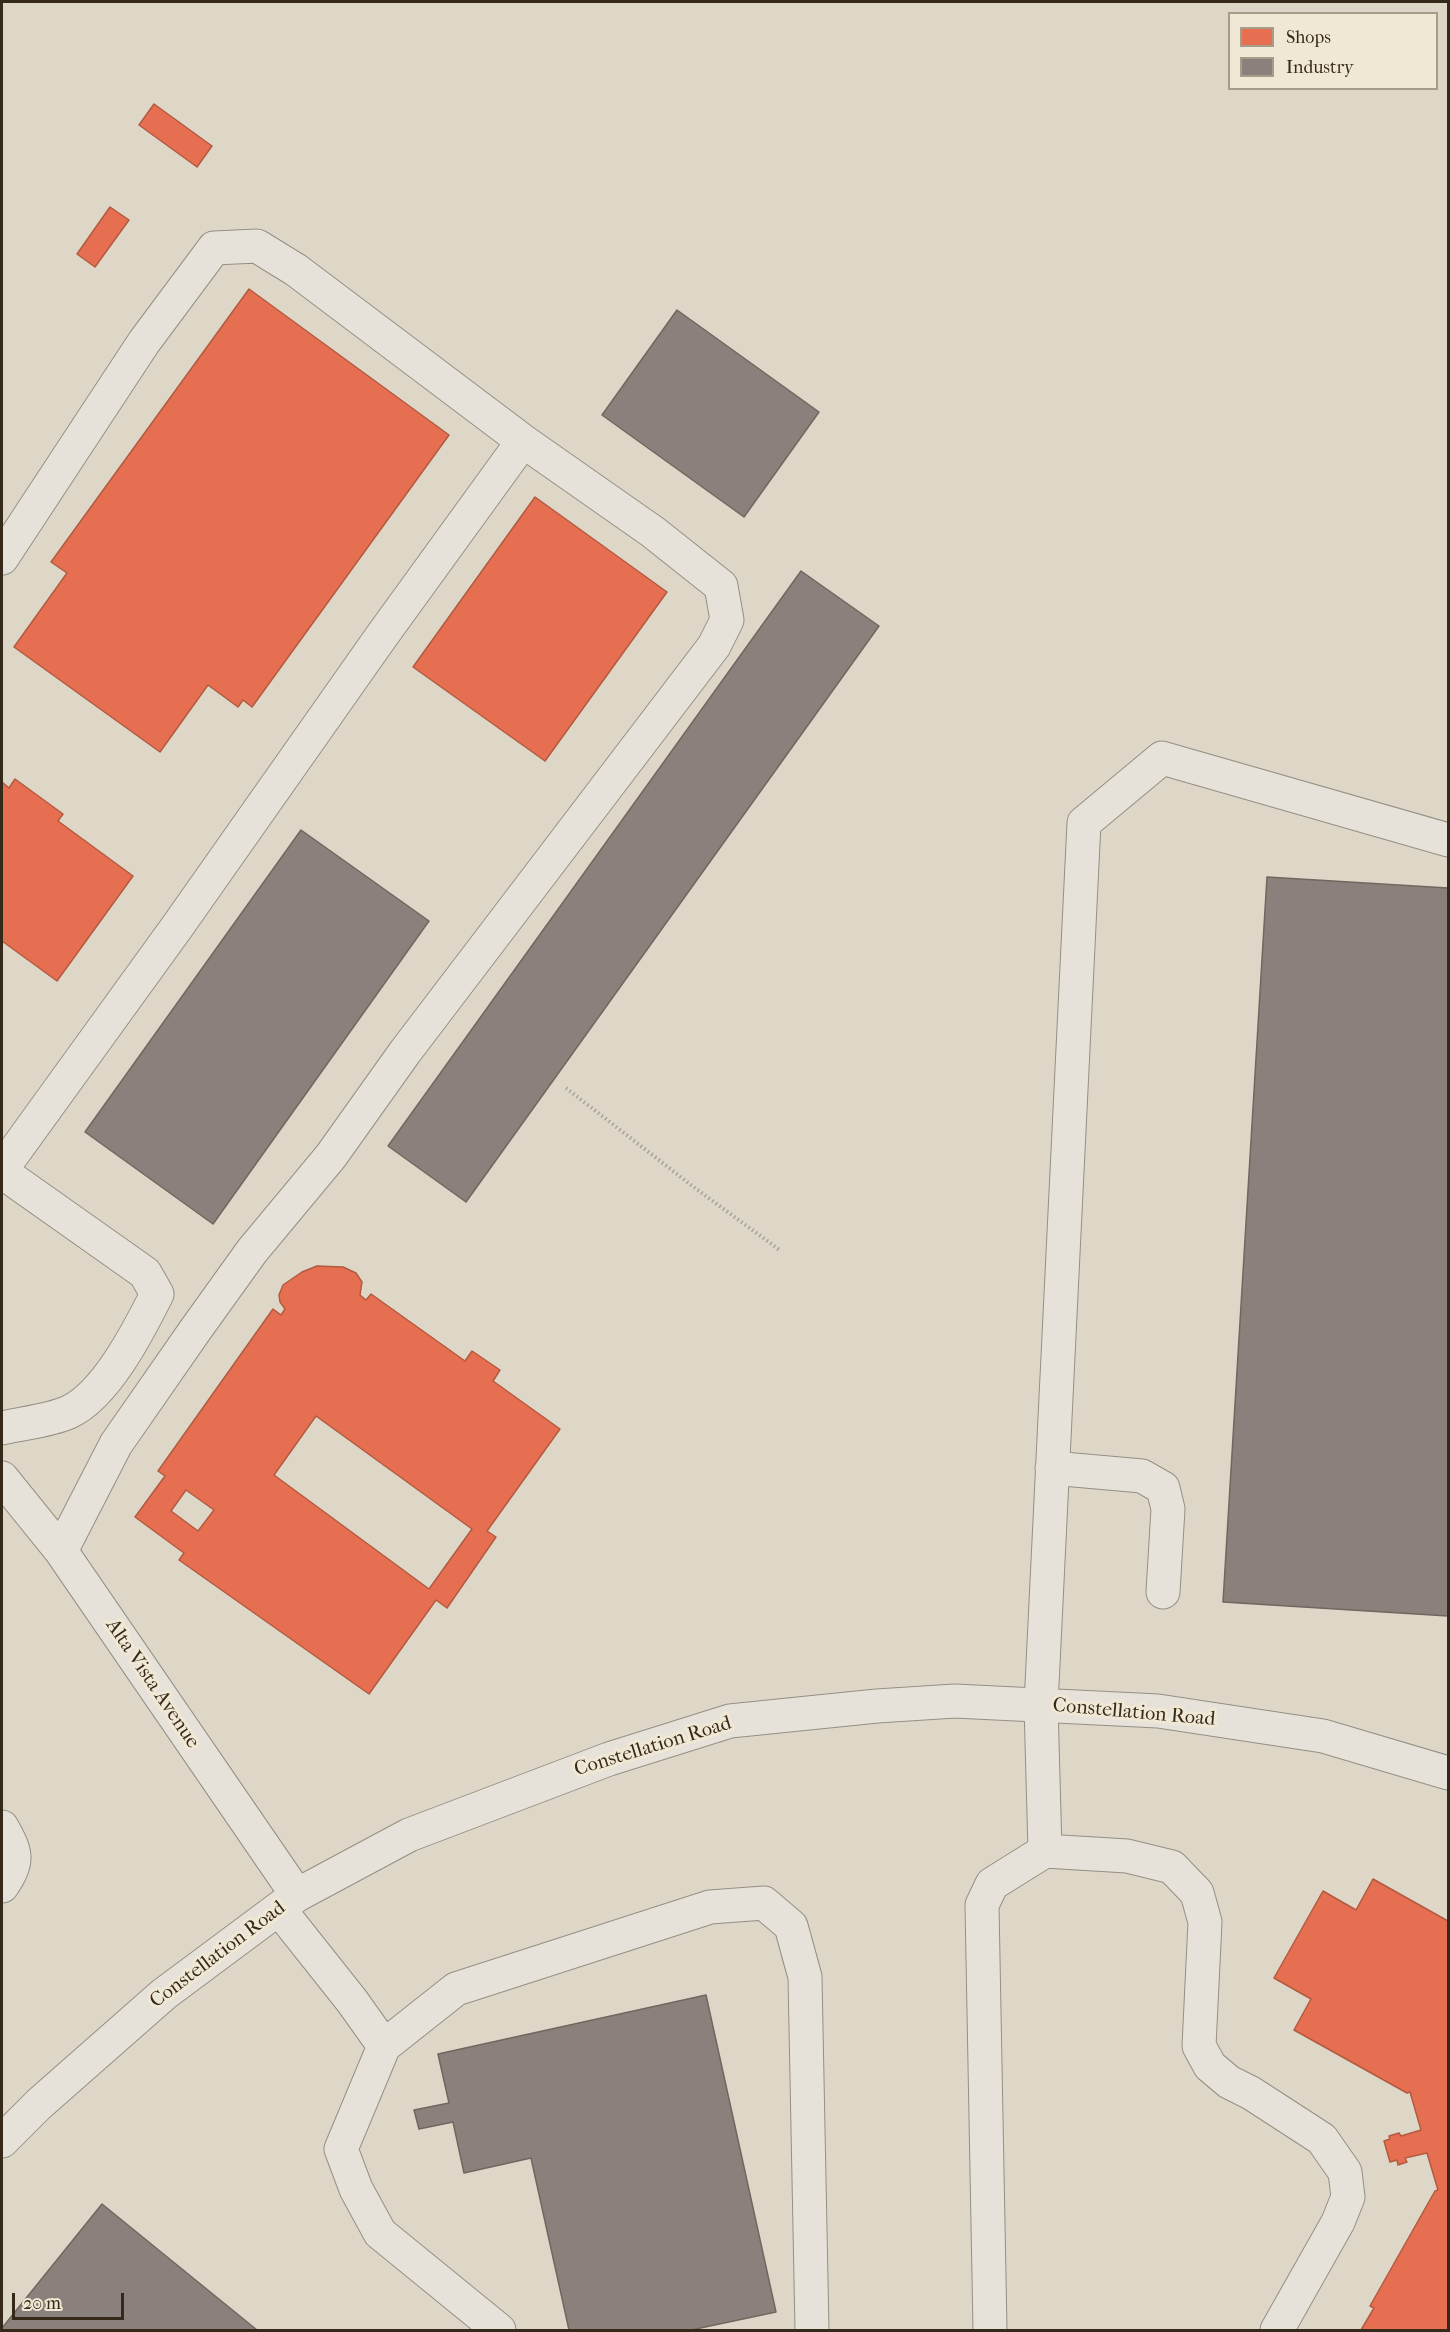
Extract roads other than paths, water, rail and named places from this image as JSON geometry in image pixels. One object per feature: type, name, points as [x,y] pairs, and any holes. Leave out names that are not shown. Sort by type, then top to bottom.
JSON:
[{"type":"street","points":[[2,558],[144,342],[214,248],[257,246],[296,270],[523,441],[653,532],[721,586],[728,620],[714,646],[412,1043],[331,1156],[252,1251],[195,1329],[116,1444],[61,1551]]},
{"type":"street","points":[[2,1428],[68,1413],[88,1402],[141,1327],[157,1294],[146,1273],[2,1171],[523,441]]},
{"type":"street","points":[[1045,1851],[1041,1705],[1084,823],[1162,758],[1449,840]]},
{"type":"street","points":[[1052,1468],[1142,1476],[1162,1488],[1168,1509],[1163,1592]]},
{"type":"street","name":"Alta Vista Avenue","points":[[2,1478],[61,1551],[352,2001],[384,2046]]},
{"type":"street","name":"Constellation Road","points":[[2,2141],[39,2104],[164,1994],[288,1902],[409,1835],[609,1759],[730,1721],[877,1706],[955,1701],[1158,1711],[1323,1736],[1449,1773]]},
{"type":"street","points":[[2,1827],[13,1846],[13,1870],[2,1886]]},
{"type":"street","points":[[990,2331],[982,1905],[992,1884],[1045,1851],[1127,1856],[1172,1867],[1191,1886],[1197,1893],[1205,1922],[1199,2046],[1210,2066],[1229,2082],[1251,2093],[1322,2139],[1345,2172],[1348,2197],[1338,2222],[1277,2331]]},
{"type":"street","points":[[499,2331],[380,2233],[356,2190],[341,2149],[384,2046],[456,1989],[710,1907],[764,1903],[791,1926],[805,1977],[812,2331]]}]
